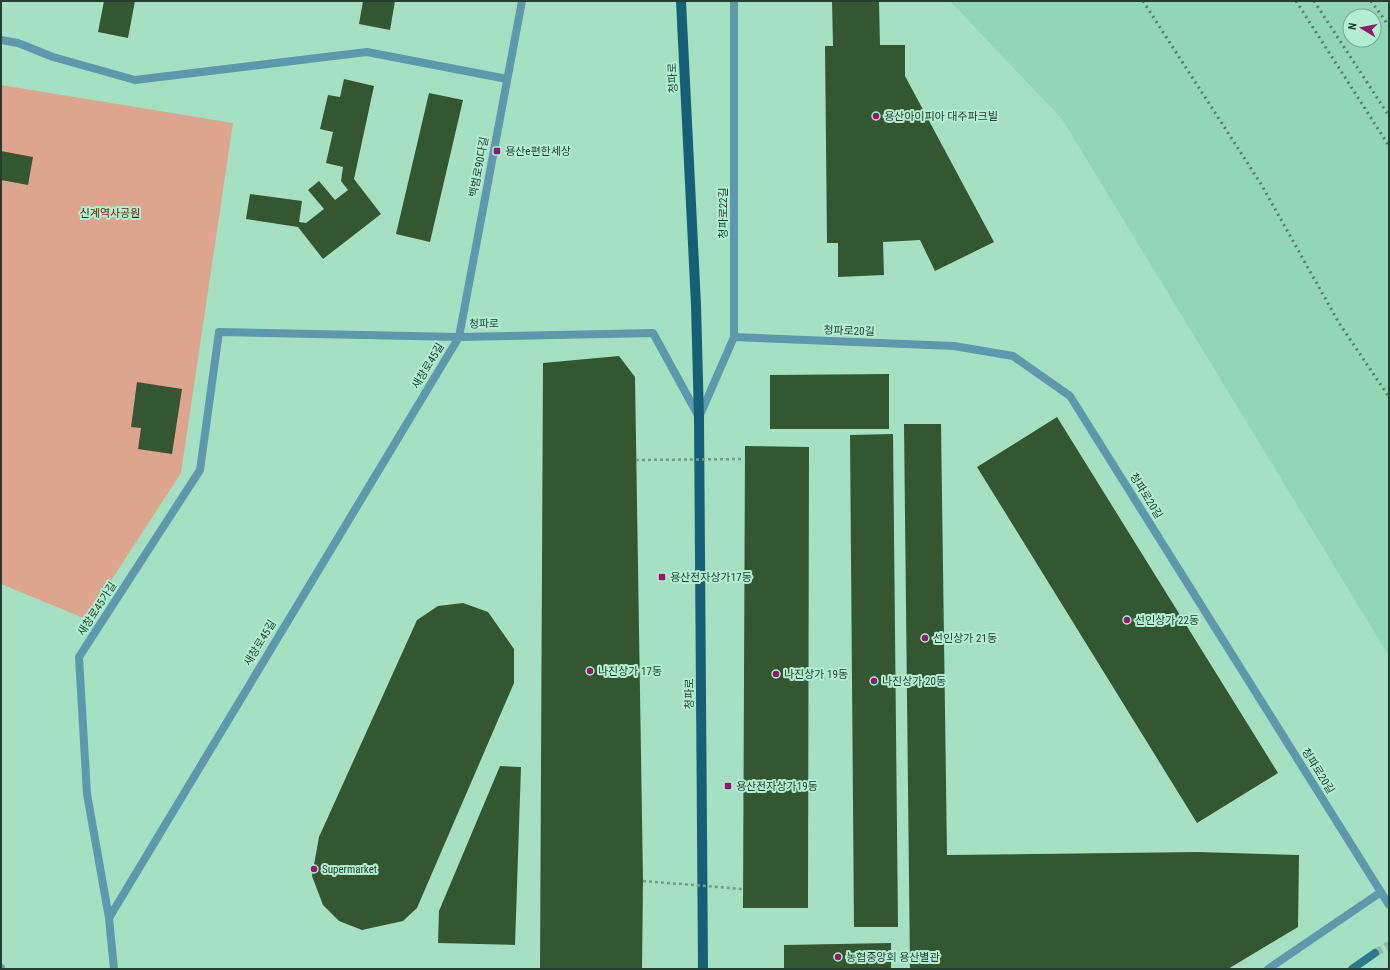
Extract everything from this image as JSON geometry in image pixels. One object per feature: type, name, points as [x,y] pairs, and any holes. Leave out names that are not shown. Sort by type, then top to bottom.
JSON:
[{"type":"main road","name":"청파로","points":[[681,1],[696,305],[699,418],[703,969]]},
{"type":"main road","points":[[1352,969],[1375,953]]},
{"type":"street","name":"백범로90다길","points":[[459,337],[522,1]]},
{"type":"street","name":"청파로22길","points":[[699,418],[734,337],[734,1]]},
{"type":"street","points":[[1,40],[18,43],[53,57],[135,80],[366,52],[507,80]]},
{"type":"street","name":"청파로","points":[[219,332],[459,337],[653,333],[699,418]]},
{"type":"street","name":"새창로45가길","points":[[109,918],[87,794],[79,657],[200,470],[219,332]]},
{"type":"street","name":"새창로45길","points":[[109,918],[459,337]]},
{"type":"street","name":"청파로20길","points":[[734,337],[954,346],[1013,356],[1070,396],[1389,905]]},
{"type":"street","points":[[1268,969],[1381,892]]},
{"type":"street","points":[[109,918],[114,969]]},
{"type":"path","points":[[636,460],[744,459]]},
{"type":"path","points":[[643,881],[743,889]]},
{"type":"shaded area","points":[[950,1],[1389,1],[1389,656],[1062,119]]},
{"type":"green space","name":"신계역사공원","points":[[1,85],[233,123],[181,473],[86,619],[1,584]]},
{"type":"building","points":[[104,1],[135,1],[128,38],[98,32]]},
{"type":"building","points":[[363,1],[395,1],[390,30],[359,24]]},
{"type":"building","name":"용산아이피아 대주파크빌","points":[[832,1],[879,1],[880,45],[905,45],[905,76],[994,242],[935,271],[920,240],[883,242],[884,275],[838,277],[838,243],[827,243],[825,46],[833,46]]},
{"type":"building","points":[[344,79],[374,86],[354,179],[381,214],[323,259],[298,227],[246,219],[250,194],[302,201],[299,222],[306,223],[324,209],[308,190],[319,181],[335,200],[348,190],[341,181],[343,167],[326,163],[333,132],[320,129],[328,95],[340,97]]},
{"type":"building","points":[[429,93],[463,100],[430,242],[396,234]]},
{"type":"building","points":[[1,151],[33,157],[28,185],[1,180]]},
{"type":"building","name":"나진상가 17동","points":[[619,356],[635,377],[643,881],[642,969],[540,969],[543,363]]},
{"type":"building","points":[[889,374],[889,429],[770,429],[770,375]]},
{"type":"building","points":[[137,382],[182,389],[172,454],[138,449],[141,428],[131,427]]},
{"type":"building","name":"선인상가 22동","points":[[1057,417],[1278,773],[1197,823],[977,467]]},
{"type":"building","name":"선인상가 21동","points":[[904,424],[941,424],[947,855],[1198,852],[1299,855],[1298,927],[1228,969],[910,969]]},
{"type":"building","name":"나진상가 20동","points":[[893,434],[898,927],[854,927],[850,435]]},
{"type":"building","name":"나진상가 19동","points":[[745,446],[809,447],[808,908],[743,908]]},
{"type":"building","points":[[463,603],[488,612],[514,649],[514,683],[417,908],[403,921],[362,930],[339,921],[323,905],[312,876],[319,837],[417,620],[438,606]]},
{"type":"building","points":[[500,766],[521,767],[515,945],[438,943],[439,911]]},
{"type":"building","name":"농협중앙회 용산별관","points":[[891,943],[891,969],[784,969],[784,945]]},
{"type":"tunnel","points":[[1375,953],[1389,945]]},
{"type":"railway","points":[[1143,1],[1261,184],[1339,323],[1389,397]]},
{"type":"railway","points":[[1296,1],[1389,146]]},
{"type":"railway","points":[[1314,1],[1389,116]]},
{"type":"railway","points":[[1371,1],[1389,26]]},
{"type":"place","name":"용산아이피아 대주파크빌","points":[[876,116]]},
{"type":"place","name":"용산e편한세상","points":[[497,151]]},
{"type":"place","name":"용산전자상가17동","points":[[662,577]]},
{"type":"place","name":"선인상가 22동","points":[[1127,620]]},
{"type":"place","name":"선인상가 21동","points":[[925,638]]},
{"type":"place","name":"나진상가 17동","points":[[590,671]]},
{"type":"place","name":"나진상가 19동","points":[[776,674]]},
{"type":"place","name":"나진상가 20동","points":[[874,681]]},
{"type":"place","name":"용산전자상가19동","points":[[728,786]]},
{"type":"place","name":"Supermarket","points":[[314,869]]},
{"type":"place","name":"농협중앙회 용산별관","points":[[838,957]]}]
